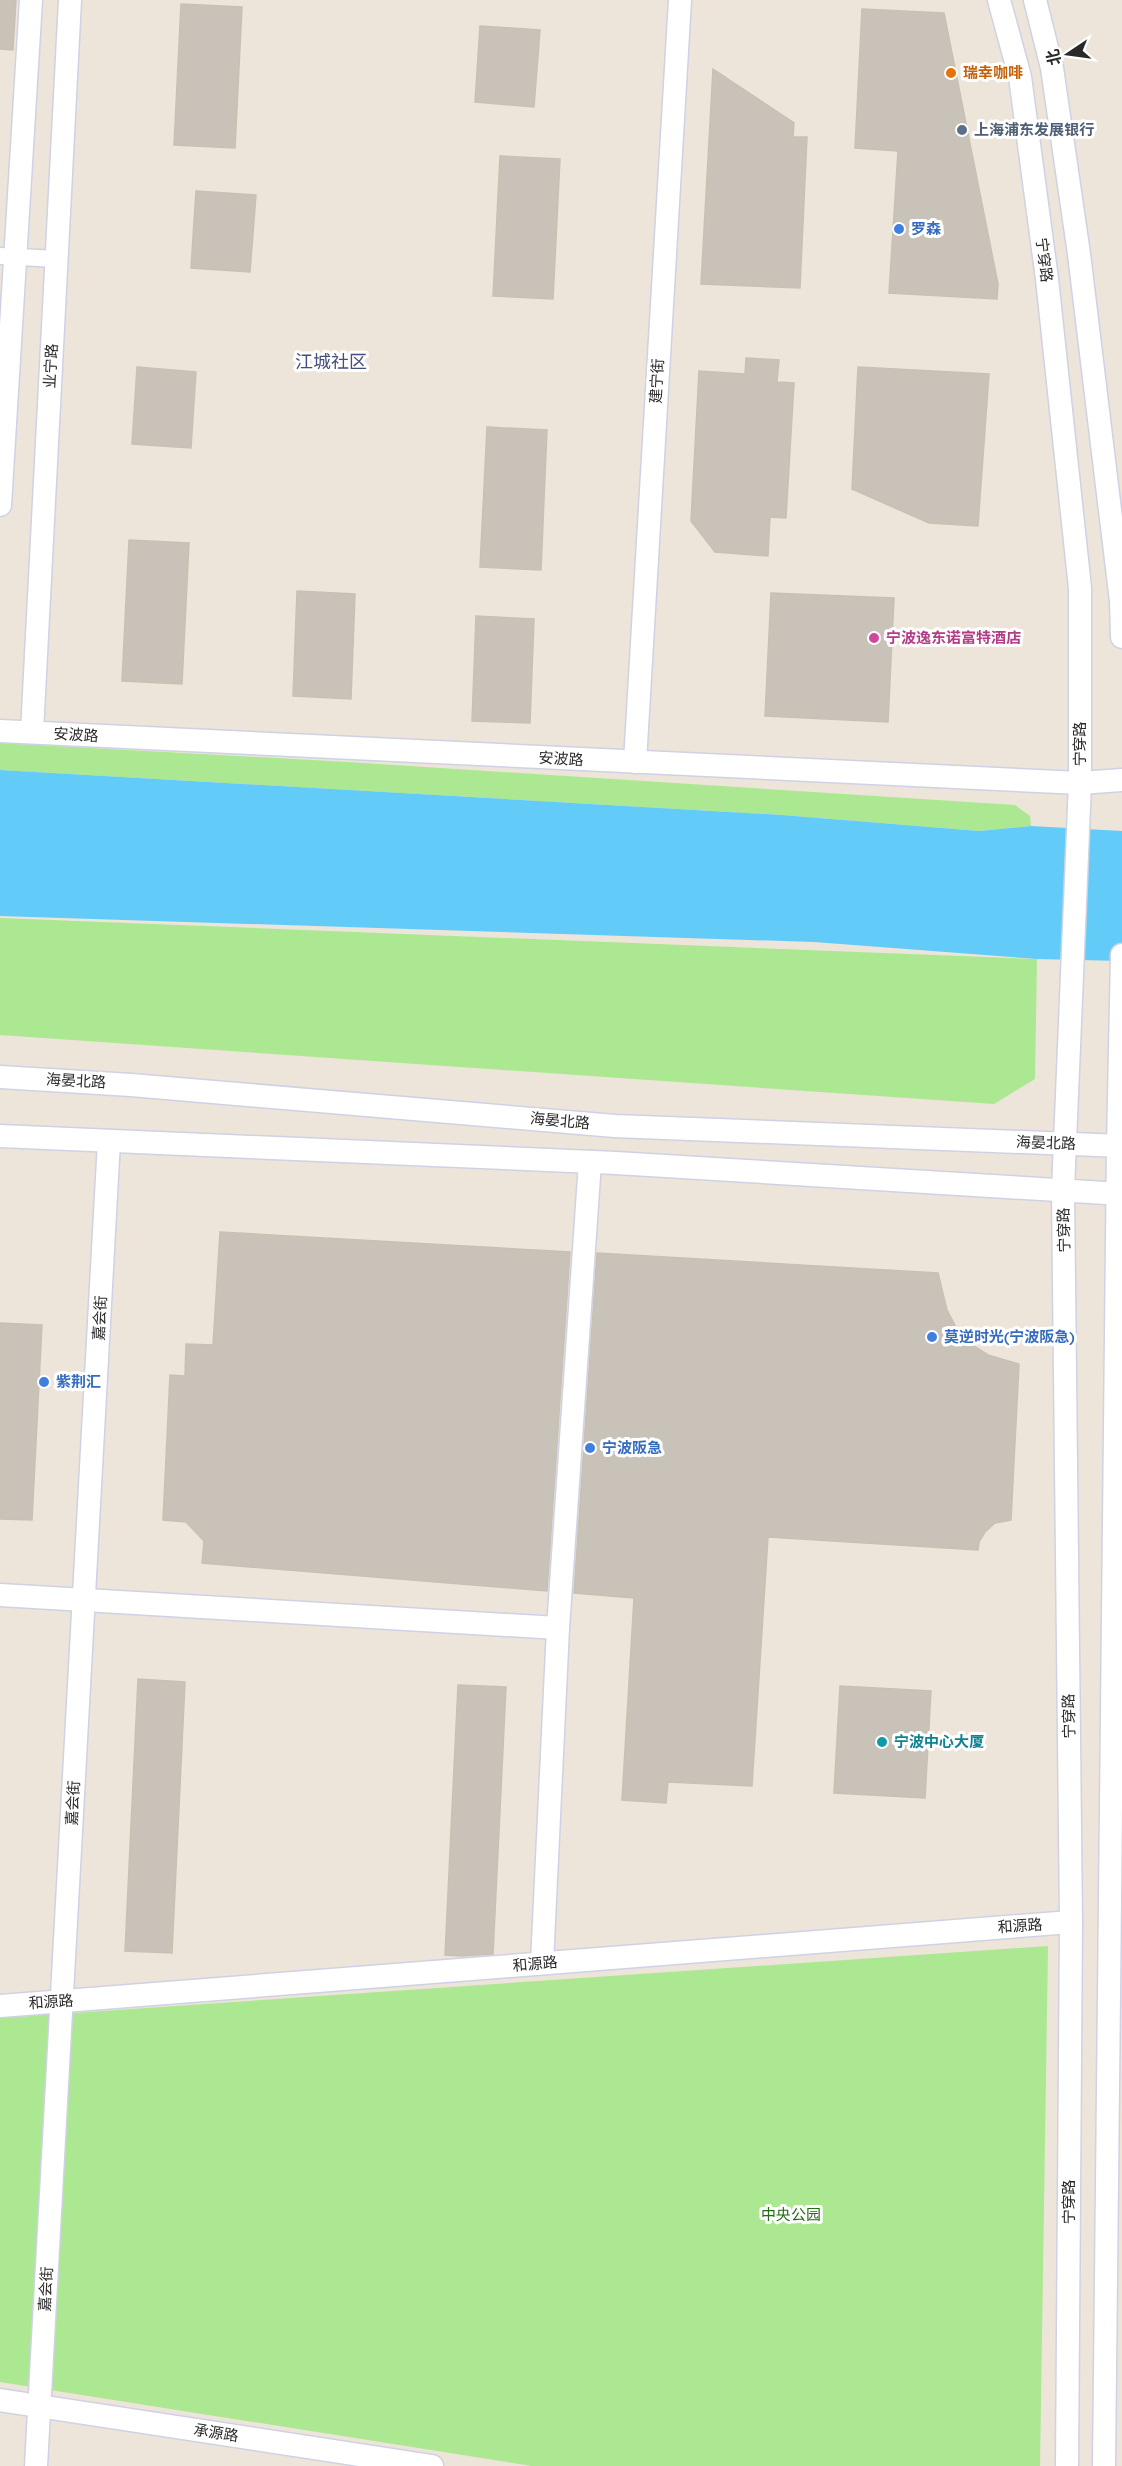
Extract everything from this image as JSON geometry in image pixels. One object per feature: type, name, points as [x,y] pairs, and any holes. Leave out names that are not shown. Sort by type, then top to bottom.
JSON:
[{"type":"street","points":[[0,505],[8,256],[31,0]]},
{"type":"street","name":"业宁路","points":[[32,732],[70,0]]},
{"type":"street","name":"建宁街","points":[[635,762],[680,0]]},
{"type":"street","name":"宁穿路","points":[[999,0],[1020,77],[1047,279],[1080,588],[1080,783],[1064,1190],[1071,1922],[1067,2466]]},
{"type":"street","points":[[1035,0],[1052,68],[1079,254],[1121,601],[1122,638]]},
{"type":"street","points":[[8,256],[57,259]]},
{"type":"street","name":"安波路","points":[[0,731],[1080,783],[1122,780]]},
{"type":"street","points":[[1104,2466],[1122,955]]},
{"type":"street","name":"海晏北路","points":[[0,1077],[143,1086],[615,1126],[1120,1146]]},
{"type":"street","points":[[0,1136],[591,1162],[1120,1194]]},
{"type":"street","name":"嘉会街","points":[[36,2466],[110,1141]]},
{"type":"street","points":[[542,1963],[558,1628],[591,1162]]},
{"type":"street","points":[[0,1595],[558,1628]]},
{"type":"street","name":"和源路","points":[[0,2006],[1071,1922]]},
{"type":"street","name":"承源路","points":[[0,2400],[432,2466]]},
{"type":"green space","points":[[0,743],[348,762],[1015,805],[1030,816],[1031,826],[979,831],[782,815],[0,770]]},
{"type":"green space","points":[[0,918],[1037,959],[1035,1079],[994,1104],[0,1035]]},
{"type":"green space","name":"中央公园","points":[[1048,1946],[1040,2466],[532,2466],[0,2382],[0,2018]]},
{"type":"water","points":[[0,770],[782,815],[979,831],[1031,826],[1122,831],[1122,961],[1037,959],[814,942],[0,916]]},
{"type":"building","points":[[0,0],[16,0],[13,50],[0,49]]},
{"type":"building","points":[[181,4],[242,7],[235,148],[174,145]]},
{"type":"building","points":[[862,9],[944,13],[998,284],[997,299],[889,293],[898,151],[855,148]]},
{"type":"building","points":[[480,26],[540,30],[534,107],[475,102]]},
{"type":"building","points":[[713,69],[794,123],[793,137],[807,137],[800,288],[701,284]]},
{"type":"building","points":[[500,156],[560,159],[553,299],[493,296]]},
{"type":"building","points":[[196,191],[256,195],[250,272],[191,268]]},
{"type":"building","points":[[746,358],[779,360],[777,382],[794,383],[786,518],[770,517],[768,556],[715,552],[691,521],[699,371],[745,374]]},
{"type":"building","points":[[137,367],[196,372],[191,448],[132,444]]},
{"type":"building","points":[[858,367],[989,374],[978,526],[929,523],[852,489]]},
{"type":"building","points":[[487,427],[547,430],[541,570],[480,567]]},
{"type":"building","points":[[129,540],[189,543],[182,684],[122,681]]},
{"type":"building","points":[[297,591],[355,594],[351,699],[293,696]]},
{"type":"building","points":[[771,593],[894,598],[888,722],[765,716]]},
{"type":"building","points":[[476,616],[534,619],[530,723],[472,721]]},
{"type":"building","points":[[220,1232],[570,1252],[547,1591],[202,1563],[204,1541],[186,1522],[163,1520],[170,1375],[185,1376],[186,1344],[213,1345]]},
{"type":"building","points":[[597,1253],[938,1273],[947,1310],[956,1327],[971,1344],[988,1355],[1019,1364],[1011,1520],[995,1523],[985,1532],[979,1542],[978,1550],[768,1537],[752,1786],[668,1782],[666,1803],[622,1800],[634,1598],[574,1593]]},
{"type":"building","points":[[0,1323],[42,1325],[32,1520],[0,1519]]},
{"type":"building","points":[[138,1679],[185,1682],[172,1953],[125,1951]]},
{"type":"building","points":[[458,1685],[506,1687],[493,1954],[445,1955]]},
{"type":"building","name":"宁波中心大厦","points":[[840,1686],[931,1691],[925,1798],[834,1793]]},
{"type":"place","name":"瑞幸咖啡","points":[[951,73]]},
{"type":"place","name":"上海浦东发展银行","points":[[962,130]]},
{"type":"place","name":"罗森","points":[[899,229]]},
{"type":"place","name":"宁波逸东诺富特酒店","points":[[874,638]]},
{"type":"place","name":"莫逆时光(宁波阪急)","points":[[932,1337]]},
{"type":"place","name":"紫荆汇","points":[[44,1382]]},
{"type":"place","name":"宁波阪急","points":[[590,1448]]},
{"type":"place","name":"宁波中心大厦","points":[[882,1742]]},
{"type":"district","name":"江城社区","points":[[331,362]]}]
